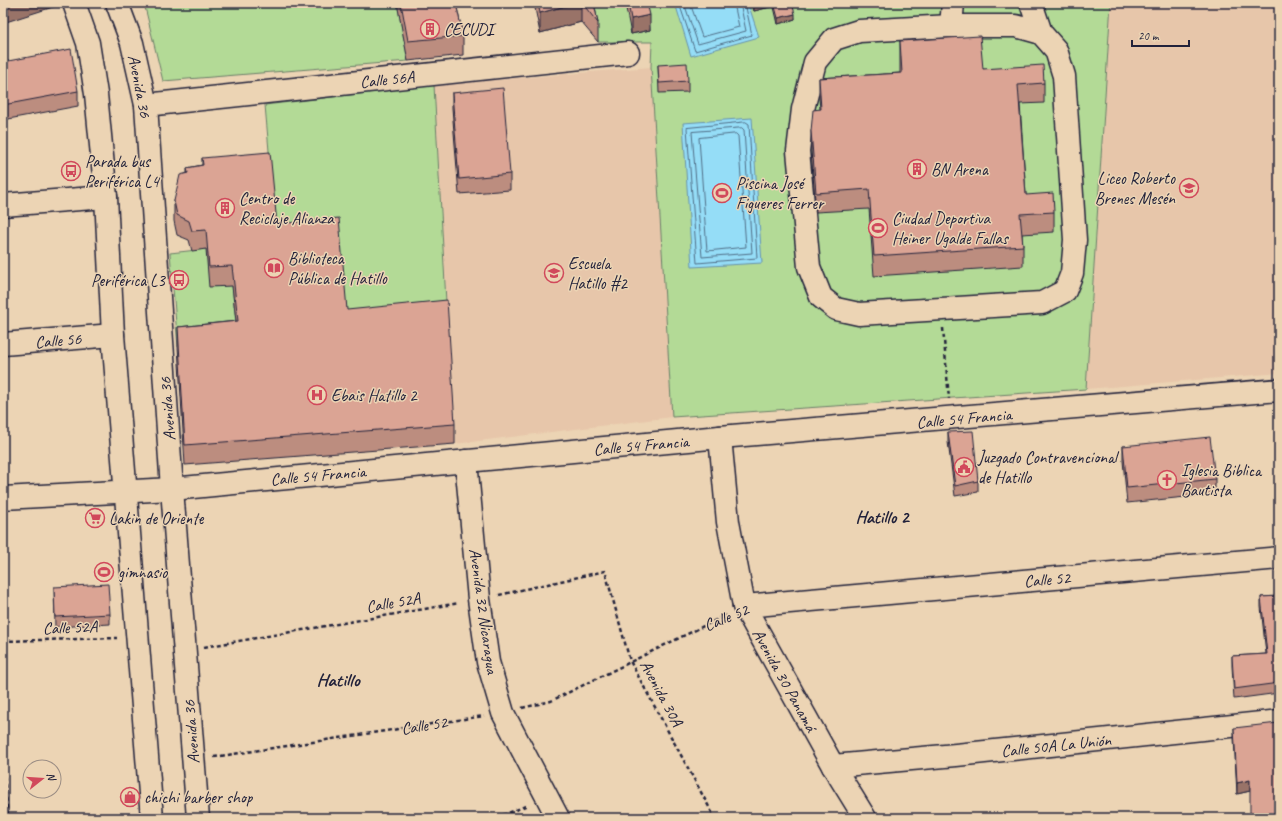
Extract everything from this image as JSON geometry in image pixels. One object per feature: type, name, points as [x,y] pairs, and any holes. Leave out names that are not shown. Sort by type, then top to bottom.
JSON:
[{"type":"street","points":[[74,3],[88,43],[96,94],[106,197],[113,335],[152,818]]},
{"type":"street","name":"Avenida 36","points":[[118,3],[132,43],[146,105],[172,489],[198,818]]},
{"type":"street","points":[[951,26],[953,3]]},
{"type":"street","points":[[1031,3],[1041,33],[1056,50],[1064,76],[1075,240],[1072,273],[1065,291],[1042,303],[859,314],[836,309],[821,297],[809,267],[798,150],[803,110],[815,62],[834,39],[859,31],[951,26],[1016,26],[1041,33]]},
{"type":"street","name":"Calle 56A","points":[[146,105],[628,53]]},
{"type":"street","points":[[3,204],[106,197]]},
{"type":"street","name":"Calle 56","points":[[3,344],[113,335]]},
{"type":"street","name":"Calle 54 Francia","points":[[3,498],[172,489],[720,437],[951,419],[1279,390]]},
{"type":"street","name":"Avenida 30 Panamá","points":[[720,437],[728,522],[744,606],[833,766],[865,818]]},
{"type":"street","name":"Avenida 32 Nicaragua","points":[[466,461],[479,600],[488,662],[503,713],[558,818]]},
{"type":"street","name":"Calle 52","points":[[744,606],[1279,558]]},
{"type":"street","name":"Calle 50A La Unión","points":[[833,766],[956,755],[1279,721]]},
{"type":"path","points":[[941,310],[951,419]]},
{"type":"path","name":"Calle 52A","points":[[185,650],[479,600],[605,572]]},
{"type":"path","name":"Avenida 30A","points":[[605,572],[630,661],[715,818]]},
{"type":"path","name":"Calle 52","points":[[194,760],[503,713],[551,701],[744,606]]},
{"type":"path","name":"Calle 52A","points":[[3,642],[137,637]]},
{"type":"path","points":[[3,763],[8,818]]},
{"type":"path","points":[[496,818],[546,797]]},
{"type":"shaded area","name":"Liceo Roberto Brenes Mesén","points":[[1111,3],[1279,3],[1279,373],[1086,389]]},
{"type":"shaded area","name":"Escuela Hatillo #2","points":[[651,67],[672,417],[455,444],[434,85]]},
{"type":"green space","points":[[144,3],[397,3],[408,61],[163,81]]},
{"type":"green space","name":"Ciudad Deportiva Heiner Ugalde Fallas","points":[[590,3],[1111,3],[1086,389],[672,417],[651,67],[652,42],[598,42]]},
{"type":"green space","points":[[434,85],[447,320],[178,347],[170,253],[206,249],[232,286],[237,332],[277,243],[265,105]]},
{"type":"water","points":[[675,3],[748,3],[759,37],[691,56]]},
{"type":"water","name":"Piscina José Figueres Ferrer","points":[[752,118],[762,263],[692,267],[683,123]]},
{"type":"building","points":[[3,3],[17,3],[3,7]]},
{"type":"building","name":"CECUDI","points":[[401,3],[456,3],[463,36],[408,41]]},
{"type":"building","points":[[538,3],[576,3],[540,13]]},
{"type":"building","points":[[582,3],[594,3],[598,23]]},
{"type":"building","points":[[628,3],[647,3],[650,15],[631,19]]},
{"type":"building","points":[[753,3],[764,3],[754,6]]},
{"type":"building","points":[[774,3],[792,3],[795,14],[778,18]]},
{"type":"building","name":"BN Arena","points":[[980,36],[983,69],[1043,65],[1044,83],[1018,85],[1026,195],[1053,193],[1054,212],[1020,214],[1023,246],[874,256],[869,189],[816,193],[811,131],[813,110],[821,109],[819,78],[902,73],[900,41]]},
{"type":"building","points":[[71,49],[78,91],[3,105],[3,62]]},
{"type":"building","points":[[687,63],[688,81],[659,83],[658,65]]},
{"type":"building","points":[[503,88],[510,174],[459,179],[452,93]]},
{"type":"building","points":[[270,152],[277,224],[339,218],[347,310],[447,300],[455,424],[185,445],[178,327],[238,321],[232,266],[209,267],[206,230],[192,231],[189,221],[177,215],[174,201],[180,175],[188,173],[187,168],[203,165],[202,158]]},
{"type":"building","name":"Juzgado Contravencional de Hatillo","points":[[973,431],[978,481],[955,486],[948,432]]},
{"type":"building","points":[[1210,437],[1215,479],[1127,488],[1123,446]]},
{"type":"building","points":[[108,584],[110,614],[55,617],[54,587]]},
{"type":"building","points":[[1279,596],[1279,683],[1234,689],[1232,656],[1267,654],[1261,597]]},
{"type":"building","points":[[1278,723],[1279,818],[1250,818],[1250,780],[1237,783],[1234,728]]},
{"type":"place","name":"CECUDI","points":[[430,29]]},
{"type":"place","name":"BN Arena","points":[[917,169]]},
{"type":"place","name":"Parada bus Periférica L4","points":[[71,171]]},
{"type":"place","name":"Liceo Roberto Brenes Mesén","points":[[1189,188]]},
{"type":"place","name":"Piscina José Figueres Ferrer","points":[[722,193]]},
{"type":"place","name":"Centro de Reciclaje Alianza","points":[[225,208]]},
{"type":"place","name":"Ciudad Deportiva Heiner Ugalde Fallas","points":[[878,228]]},
{"type":"place","name":"Biblioteca Pública de Hatillo","points":[[274,268]]},
{"type":"place","name":"Escuela Hatillo #2","points":[[554,273]]},
{"type":"place","name":"Periférica L3","points":[[179,280]]},
{"type":"place","name":"Ebais Hatillo 2","points":[[317,395]]},
{"type":"place","name":"Juzgado Contravencional de Hatillo","points":[[964,467]]},
{"type":"place","name":"Iglesia Biblica Bautista","points":[[1167,480]]},
{"type":"place","name":"Lakin de Oriente","points":[[95,518]]},
{"type":"place","name":"gimnasio","points":[[104,572]]},
{"type":"place","name":"chichi barber shop","points":[[130,797]]},
{"type":"district","name":"Hatillo 2","points":[[882,517]]},
{"type":"district","name":"Hatillo","points":[[338,679]]}]
